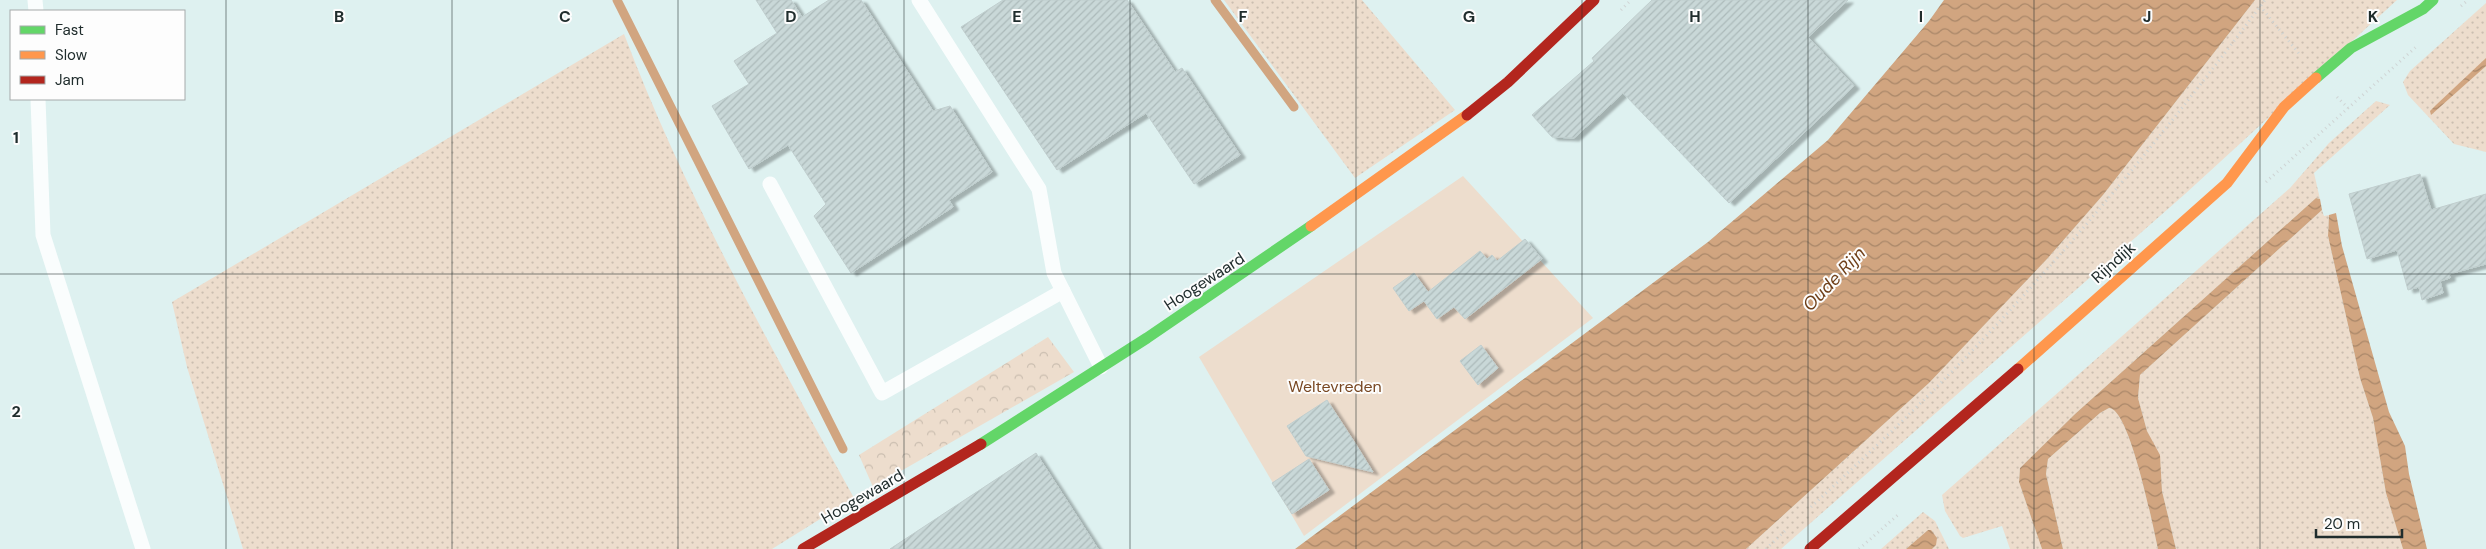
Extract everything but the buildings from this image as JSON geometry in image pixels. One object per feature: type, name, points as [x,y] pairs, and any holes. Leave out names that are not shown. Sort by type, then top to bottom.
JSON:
[{"type":"street","name":"Hoogewaard","points":[[803,549],[896,497],[1102,367],[1277,252],[1470,113],[1508,82],[1594,0]]},
{"type":"street","name":"Rijndijk","points":[[1810,549],[1966,415],[2227,183],[2290,101],[2351,48],[2423,9],[2433,0]]},
{"type":"lane","points":[[919,0],[1039,188],[1054,273],[1102,367]]},
{"type":"lane","points":[[38,100],[43,235],[143,549]]},
{"type":"lane","points":[[770,184],[882,393],[1063,291]]},
{"type":"path","points":[[1810,508],[1914,410],[2039,278],[2154,144],[2265,0]]},
{"type":"path","points":[[1766,549],[1789,528]]},
{"type":"green space","points":[[1224,0],[1362,0],[1455,110],[1355,178]]},
{"type":"green space","points":[[2255,0],[2397,0],[2185,194],[1781,549],[1746,549],[1929,383],[2047,259],[2103,195]]},
{"type":"green space","points":[[2486,3],[2486,152],[2454,144],[2408,95],[2403,82],[2410,71]]},
{"type":"green space","points":[[624,34],[648,94],[702,212],[761,327],[854,498],[772,549],[243,549],[187,367],[172,302]]},
{"type":"green space","points":[[2376,101],[2390,105],[2314,173],[2320,199],[2316,198],[2075,414],[2020,468],[2019,482],[2042,549],[2010,549],[2002,526],[1963,538],[1960,536],[1945,511],[1942,495],[2290,188],[2329,143]]},
{"type":"green space","name":"Weltevreden","points":[[1463,176],[1593,318],[1304,536],[1199,357]]},
{"type":"green space","points":[[2322,210],[2324,216],[2329,215],[2328,236],[2360,378],[2373,418],[2386,493],[2403,549],[2176,549],[2162,491],[2160,459],[2147,431],[2138,398],[2140,375]]},
{"type":"green space","points":[[1048,337],[1074,372],[873,487],[859,455]]},
{"type":"green space","points":[[2109,408],[2117,413],[2125,427],[2132,447],[2140,471],[2158,549],[2063,549],[2046,474],[2048,459],[2100,413]]},
{"type":"green space","points":[[1923,512],[1935,521],[1949,549],[1932,549],[1936,545],[1928,530],[1906,549],[1881,549]]},
{"type":"water","name":"Oude Rijn","points":[[1944,0],[2255,0],[2103,195],[2047,259],[1929,383],[1746,549],[1295,549],[1708,242],[1828,140],[1929,21]]},
{"type":"water","points":[[2486,58],[2486,66],[2431,115],[2430,111]]},
{"type":"water","points":[[2316,198],[2320,199],[2322,210],[2140,375],[2138,398],[2147,431],[2160,455],[2162,491],[2176,549],[2158,549],[2140,471],[2132,447],[2125,427],[2117,413],[2109,408],[2100,413],[2048,459],[2046,474],[2063,549],[2042,549],[2019,482],[2020,468],[2075,414]]},
{"type":"water","points":[[2336,213],[2342,246],[2389,412],[2405,446],[2409,474],[2427,549],[2403,549],[2386,493],[2373,418],[2360,378],[2328,236],[2329,215]]},
{"type":"water","points":[[1928,530],[1931,530],[1937,538],[1936,545],[1932,549],[1906,549]]},
{"type":"waterway","points":[[617,0],[843,449]]},
{"type":"waterway","points":[[1215,0],[1294,107]]},
{"type":"traffic: fast","points":[[2316,78],[2351,48],[2423,9],[2433,0]]},
{"type":"traffic: fast","points":[[981,444],[1147,338],[1311,226]]},
{"type":"traffic: slow","points":[[2018,369],[2227,183],[2284,107],[2316,78]]},
{"type":"traffic: slow","points":[[1311,226],[1467,115]]},
{"type":"traffic: jam","points":[[1467,115],[1508,82],[1594,0]]},
{"type":"traffic: jam","points":[[1810,549],[2018,369]]},
{"type":"traffic: jam","points":[[803,549],[981,444]]}]
